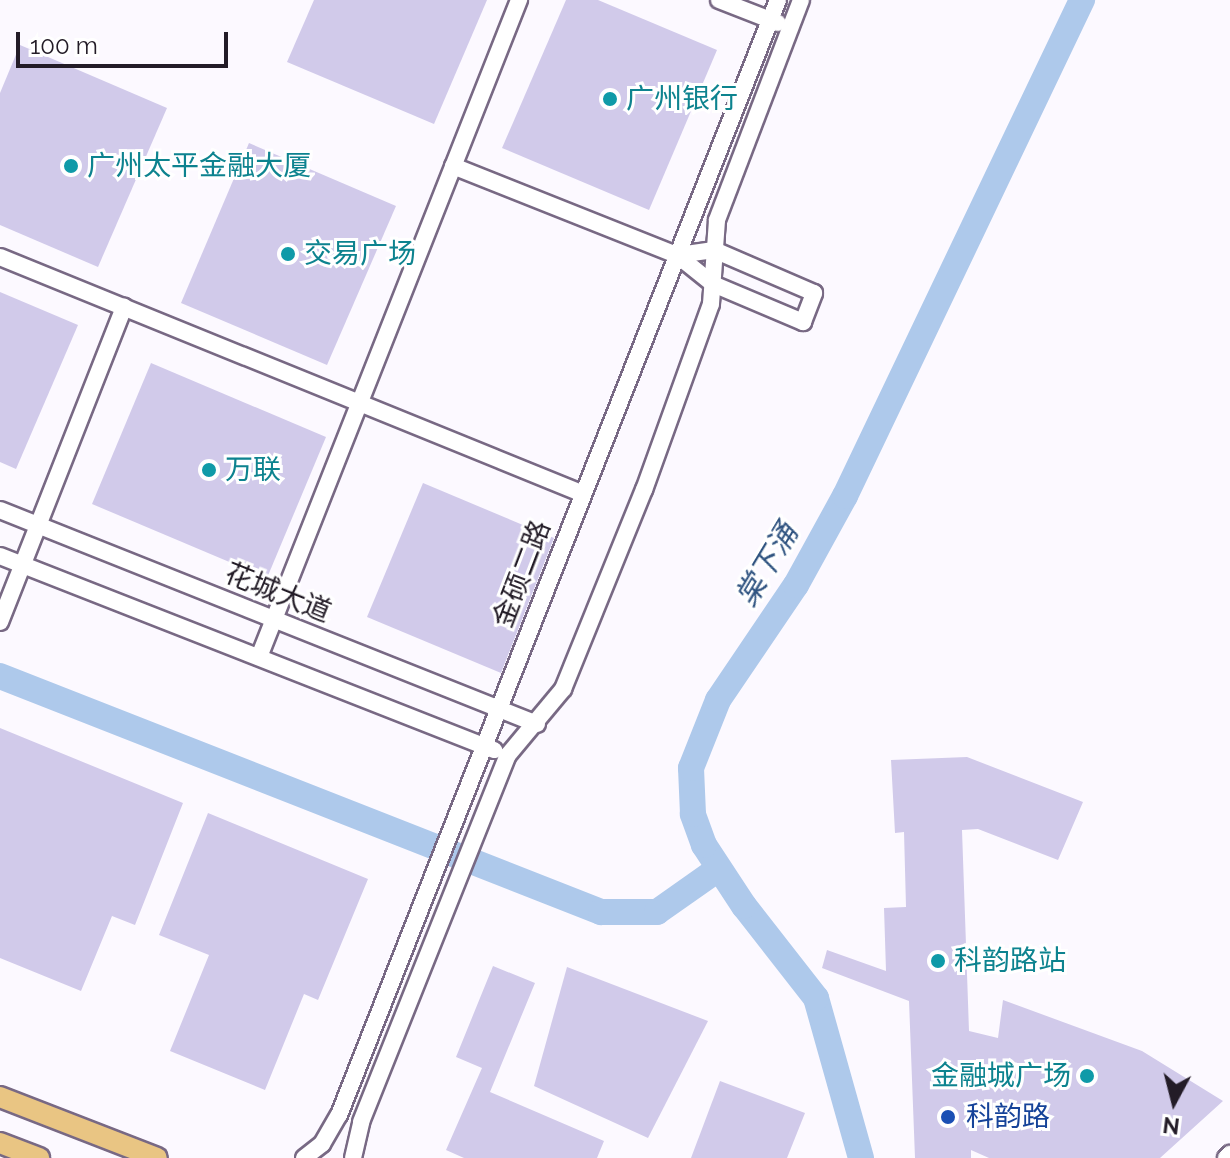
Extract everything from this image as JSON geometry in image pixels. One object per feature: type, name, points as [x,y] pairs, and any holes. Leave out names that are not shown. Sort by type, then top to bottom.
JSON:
[{"type":"main road","points":[[0,1097],[157,1158]]},
{"type":"main road","points":[[0,1143],[39,1158]]},
{"type":"street","points":[[259,657],[519,0]]},
{"type":"street","points":[[719,0],[790,28]]},
{"type":"street","name":"金硕二路","points":[[304,1158],[322,1144],[339,1115],[486,747],[581,493],[778,0]]},
{"type":"street","points":[[353,1158],[361,1122],[508,755],[537,724],[568,679],[644,490],[709,311],[719,213],[801,0]]},
{"type":"street","points":[[453,166],[677,255],[713,284],[803,322],[814,293],[714,250],[677,255]]},
{"type":"street","points":[[0,257],[581,493]]},
{"type":"street","points":[[0,622],[124,307]]},
{"type":"street","name":"花城大道","points":[[0,510],[537,724]]},
{"type":"street","points":[[0,556],[508,755]]},
{"type":"building","points":[[314,0],[487,0],[434,124],[287,62]]},
{"type":"building","name":"广州银行","points":[[566,0],[598,0],[717,50],[649,210],[502,148]]},
{"type":"building","name":"广州太平金融大厦","points":[[20,45],[167,108],[98,267],[0,225],[0,93]]},
{"type":"building","name":"交易广场","points":[[249,143],[396,206],[327,365],[181,303]]},
{"type":"building","points":[[0,292],[78,325],[16,469],[0,462]]},
{"type":"building","name":"万联","points":[[151,363],[326,437],[267,578],[92,504]]},
{"type":"building","points":[[423,483],[554,538],[501,673],[367,617]]},
{"type":"building","points":[[0,728],[183,803],[135,925],[112,916],[81,991],[0,958]]},
{"type":"building","points":[[967,757],[1083,802],[1058,860],[978,829],[962,830],[969,1031],[998,1038],[1003,1000],[1142,1051],[1223,1101],[1160,1158],[989,1158],[971,1150],[971,1158],[915,1158],[909,1001],[822,968],[827,950],[886,971],[884,908],[906,907],[904,832],[895,833],[891,760]]},
{"type":"building","points":[[208,813],[368,879],[318,1000],[304,994],[265,1090],[170,1051],[209,955],[159,935]]},
{"type":"building","points":[[493,966],[535,983],[490,1092],[604,1141],[597,1158],[464,1158],[446,1150],[482,1068],[456,1057]]},
{"type":"building","points":[[567,967],[708,1021],[648,1138],[534,1086]]},
{"type":"building","points":[[720,1081],[805,1113],[787,1158],[691,1158]]},
{"type":"waterway","name":"棠下涌","points":[[861,1158],[816,998],[744,906],[704,845],[693,814],[691,768],[718,700],[796,585],[845,496],[1082,0]]},
{"type":"waterway","points":[[0,676],[601,912],[657,912],[718,869]]},
{"type":"place","name":"广州银行","points":[[610,99]]},
{"type":"place","name":"广州太平金融大厦","points":[[71,166]]},
{"type":"place","name":"交易广场","points":[[288,254]]},
{"type":"place","name":"万联","points":[[209,470]]},
{"type":"place","name":"科韵路站","points":[[938,961]]},
{"type":"place","name":"金融城广场","points":[[1087,1076]]},
{"type":"place","name":"科韵路","points":[[948,1117]]}]
